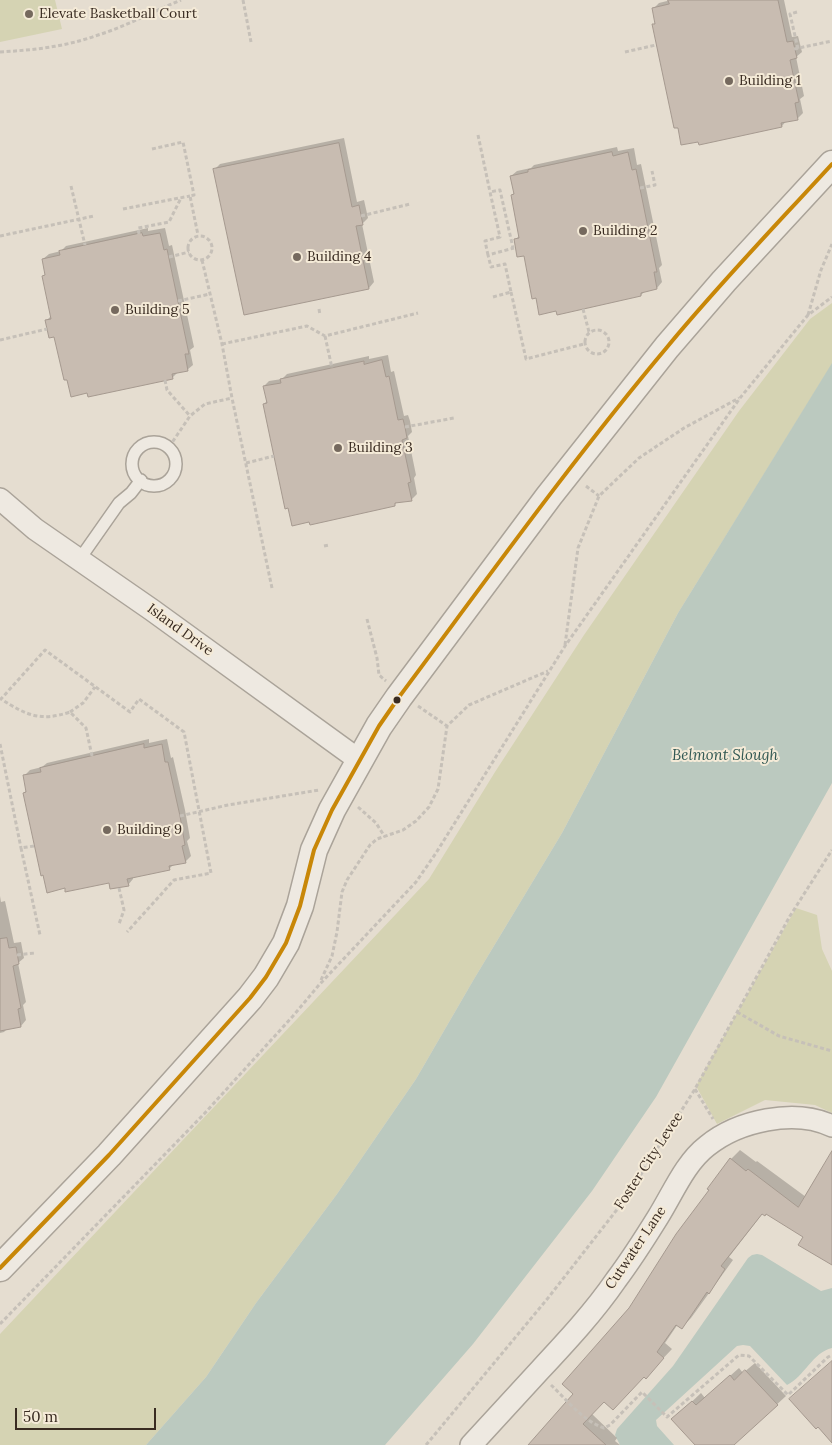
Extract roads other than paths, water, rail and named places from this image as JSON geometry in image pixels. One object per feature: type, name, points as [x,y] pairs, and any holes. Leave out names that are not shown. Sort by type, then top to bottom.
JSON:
[{"type":"street","points":[[0,1268],[114,1149],[250,998],[266,977],[286,943],[300,906],[314,850],[338,797],[379,726],[554,490],[667,347],[750,252],[832,164]]},
{"type":"street","name":"Island Drive","points":[[0,499],[35,529],[152,610],[360,760]]},
{"type":"street","name":"Cutwater Lane","points":[[472,1445],[579,1328],[615,1282],[657,1219],[692,1160],[706,1147],[723,1134],[741,1126],[770,1119],[804,1119],[832,1126]]},
{"type":"lane","points":[[156,442],[169,447],[176,460],[176,467],[169,480],[155,485],[141,480],[133,470],[132,463],[137,450],[142,445],[156,442]]},
{"type":"lane","points":[[79,560],[118,503],[131,493],[141,480]]},
{"type":"water","name":"Belmont Slough","points":[[832,363],[832,783],[656,1097],[592,1191],[473,1344],[385,1445],[146,1445],[206,1377],[256,1303],[337,1194],[416,1079],[562,833],[678,613]]},
{"type":"water","points":[[757,1254],[762,1255],[821,1291],[832,1288],[832,1348],[819,1354],[799,1376],[787,1385],[750,1346],[737,1346],[656,1420],[657,1426],[674,1445],[620,1445],[615,1435],[617,1429],[673,1366],[748,1258]]},
{"type":"place","name":"Elevate Basketball Court","points":[[29,14]]},
{"type":"place","name":"Building 1","points":[[729,81]]},
{"type":"place","name":"Building 2","points":[[583,231]]},
{"type":"place","name":"Building 4","points":[[297,257]]},
{"type":"place","name":"Building 5","points":[[115,310]]},
{"type":"place","name":"Building 3","points":[[338,448]]},
{"type":"place","name":"Building 9","points":[[107,830]]}]
